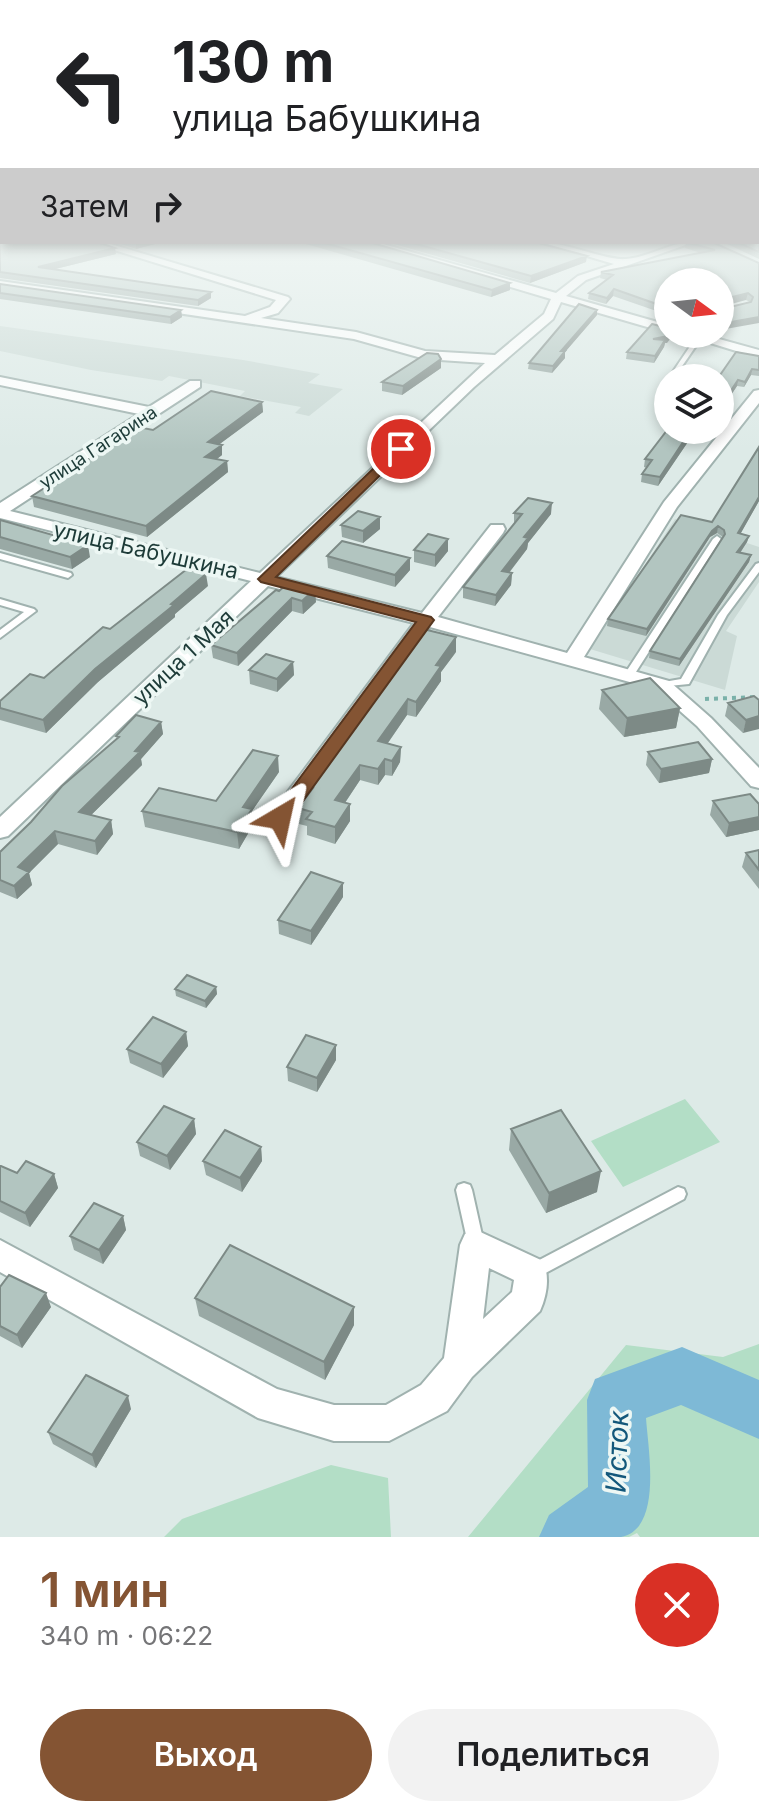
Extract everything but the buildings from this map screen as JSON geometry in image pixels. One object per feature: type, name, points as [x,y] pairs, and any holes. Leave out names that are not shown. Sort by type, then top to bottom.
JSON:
[{"type":"street","points":[[160,307],[356,336],[382,346],[475,361],[497,359]]},
{"type":"street","points":[[246,319],[277,307]]},
{"type":"street","name":"улица 1 Мая","points":[[0,830],[469,384],[549,316],[553,307]]},
{"type":"street","points":[[589,307],[652,324]]},
{"type":"street","points":[[734,347],[759,354]]},
{"type":"street","points":[[0,381],[152,412]]},
{"type":"street","name":"улица Гагарина","points":[[0,512],[195,384]]},
{"type":"street","points":[[573,659],[670,505],[759,394]]},
{"type":"street","name":"улица Бабушкина","points":[[0,512],[426,620],[662,685]]},
{"type":"street","points":[[280,818],[497,529]]},
{"type":"street","points":[[662,685],[704,722],[759,781]]},
{"type":"street","points":[[0,1255],[271,1405],[334,1423],[389,1423],[434,1398],[460,1365],[528,1300],[531,1272],[476,1245],[460,1365]]},
{"type":"lane","points":[[629,675],[717,539]]},
{"type":"lane","points":[[0,556],[68,575]]},
{"type":"lane","points":[[662,685],[685,682],[723,615],[759,566]]},
{"type":"lane","points":[[0,602],[31,611],[0,635]]},
{"type":"lane","points":[[464,1190],[476,1245]]},
{"type":"lane","points":[[531,1272],[678,1194]]},
{"type":"path","points":[[704,699],[759,697]]},
{"type":"shaded area","points":[[0,326],[243,360],[320,374],[308,383],[343,389],[309,416],[295,413],[301,407],[240,396],[245,391],[169,376],[162,381],[91,370],[0,351]]},
{"type":"shaded area","points":[[675,519],[759,547],[759,582],[726,631],[737,636],[725,690],[590,649]]},
{"type":"green space","points":[[685,1099],[720,1142],[623,1187],[591,1141]]},
{"type":"green space","points":[[759,1344],[759,1537],[640,1537],[637,1533],[629,1537],[468,1537],[626,1345],[723,1357]]},
{"type":"green space","points":[[331,1465],[388,1478],[391,1537],[164,1537],[182,1519]]},
{"type":"waterway","name":"Исток","points":[[571,1537],[619,1502],[616,1400],[682,1376],[759,1410]]},
{"type":"route","points":[[280,818],[426,620],[266,579],[401,449]]}]
